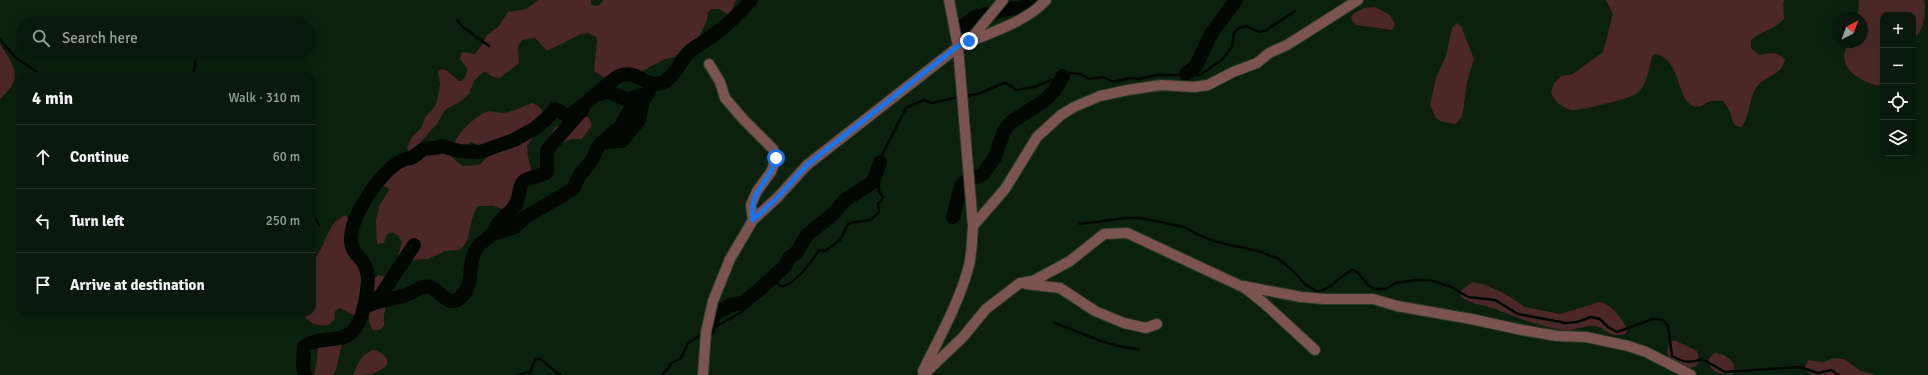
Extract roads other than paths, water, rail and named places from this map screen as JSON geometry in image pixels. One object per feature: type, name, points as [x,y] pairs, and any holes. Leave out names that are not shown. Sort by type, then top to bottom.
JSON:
[{"type":"street","points":[[922,375],[952,313],[968,269],[973,226],[958,46],[949,0]]},
{"type":"street","points":[[969,41],[1002,0]]},
{"type":"street","points":[[703,375],[706,332],[713,301],[730,259],[753,220],[778,197],[807,165],[958,46],[1027,16],[1038,9],[1046,0]]},
{"type":"street","points":[[973,226],[1005,189],[1038,137],[1061,115],[1074,107],[1100,96],[1128,90],[1161,85],[1194,87],[1208,85],[1233,72],[1257,63],[1269,53],[1286,45],[1358,0]]},
{"type":"street","points":[[709,64],[720,82],[725,98],[744,120],[773,149],[776,158],[771,172],[757,191],[751,205],[753,220]]},
{"type":"street","points":[[922,375],[963,336],[986,309],[1020,283],[1033,280],[1070,261],[1104,234],[1112,232],[1126,233],[1138,238],[1237,285],[1265,304],[1315,350]]},
{"type":"street","points":[[1020,283],[1060,288],[1095,311],[1124,323],[1146,328],[1157,324]]},
{"type":"street","points":[[1237,285],[1301,297],[1324,299],[1373,299],[1397,306],[1472,319],[1522,330],[1557,336],[1586,337],[1628,346],[1646,352],[1691,375]]},
{"type":"waterway","points":[[305,375],[303,366],[304,347],[310,343],[338,338],[351,333],[362,315],[368,281],[366,268],[351,244],[352,229],[356,218],[369,194],[394,165],[404,159],[413,157],[426,148],[437,148],[442,146],[459,151],[480,152],[514,140],[534,129],[555,109],[566,115],[572,113],[585,104],[607,84],[625,74],[636,76],[651,83],[662,83],[673,74],[688,53],[727,24],[742,11],[751,0]]},
{"type":"waterway","points":[[993,13],[1014,8],[1021,10],[1029,0]]},
{"type":"waterway","points":[[1186,74],[1196,66],[1211,34],[1236,0]]},
{"type":"waterway","points":[[965,96],[978,94],[1004,83],[1016,90],[1034,87],[1070,73],[1081,74],[1089,79],[1103,77],[1113,82],[1130,78],[1140,79],[1155,75],[1200,75],[1223,59],[1232,46],[1234,33],[1239,28],[1247,26],[1259,32],[1265,31],[1295,11]]},
{"type":"waterway","points":[[963,26],[974,18],[986,14]]},
{"type":"waterway","points":[[457,20],[464,28],[489,46]]},
{"type":"waterway","points":[[0,39],[16,58]]},
{"type":"waterway","points":[[19,60],[37,72]]},
{"type":"waterway","points":[[194,72],[195,60]]},
{"type":"waterway","points":[[974,178],[983,174],[995,157],[1004,131],[1011,122],[1044,101],[1055,90],[1063,76]]},
{"type":"waterway","points":[[595,95],[609,92],[627,100],[642,95]]},
{"type":"waterway","points":[[602,142],[622,141],[639,120],[643,100],[649,92]]},
{"type":"waterway","points":[[492,234],[515,227],[524,218],[573,189],[579,176],[592,160],[599,145],[620,127],[634,103],[642,95]]},
{"type":"waterway","points":[[710,330],[740,313],[774,284],[777,283],[780,286],[791,283],[802,272],[819,250],[825,251],[840,240],[848,224],[867,221],[874,217],[879,212],[878,203],[882,201],[883,197],[879,191],[878,170],[883,153],[906,108],[924,100],[932,103],[958,97]]},
{"type":"waterway","points":[[364,308],[375,303],[404,296],[425,287],[434,289],[448,300],[452,301],[461,297],[468,287],[471,264],[476,249],[493,233],[500,221],[514,207],[522,183],[530,178],[547,172],[547,150],[582,110]]},
{"type":"waterway","points":[[708,330],[715,314],[731,305],[742,303],[759,290],[785,266],[789,258],[796,253],[807,235],[833,214],[845,200],[873,182],[880,162]]},
{"type":"waterway","points":[[953,217],[961,186],[966,181]]},
{"type":"waterway","points":[[1080,224],[1126,218],[1141,218],[1184,227],[1217,242],[1258,251],[1279,259],[1305,284],[1318,292],[1333,285],[1352,270],[1357,272],[1369,286],[1375,289],[1386,289],[1396,283],[1414,280],[1430,280],[1451,287],[1468,297],[1495,300],[1518,314],[1566,323],[1577,322],[1591,317],[1600,319],[1608,327],[1617,332],[1653,319],[1663,320],[1668,326],[1672,356],[1687,362],[1702,359],[1725,372],[1800,367],[1818,373],[1831,370],[1839,375]]},
{"type":"waterway","points":[[316,219],[319,225]]},
{"type":"waterway","points":[[373,303],[381,295],[414,245]]},
{"type":"waterway","points":[[1054,323],[1106,343],[1139,349]]},
{"type":"waterway","points":[[662,375],[672,363],[681,358],[688,343],[704,333]]},
{"type":"waterway","points":[[517,375],[530,372],[536,359],[540,359],[560,375]]}]
